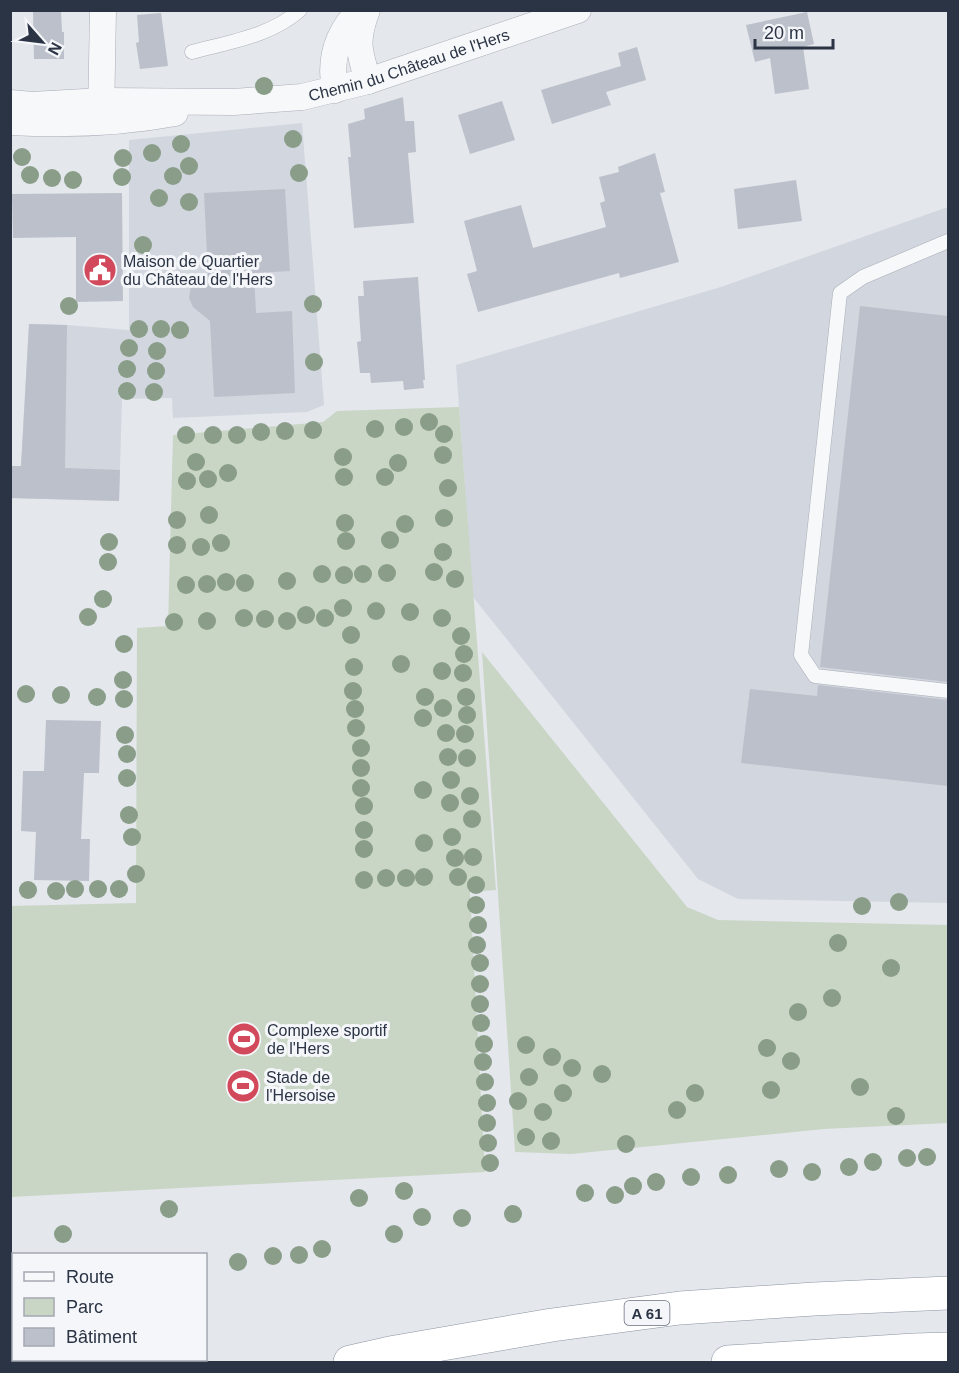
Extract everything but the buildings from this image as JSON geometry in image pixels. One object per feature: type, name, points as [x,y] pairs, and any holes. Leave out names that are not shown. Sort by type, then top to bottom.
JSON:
[{"type":"highway","name":"A 61","points":[[350,1362],[552,1325],[680,1308],[948,1293]]},
{"type":"highway","points":[[728,1362],[948,1349]]},
{"type":"street","points":[[102,111],[103,10]]},
{"type":"street","points":[[335,90],[333,64],[337,42],[360,10]]},
{"type":"street","points":[[367,10],[359,41],[369,81]]},
{"type":"street","name":"Chemin du Château de l'Hers","points":[[10,122],[32,123],[102,111],[302,97],[369,81],[578,10]]},
{"type":"street","name":"Chemin du Château de l'Hers","points":[[10,103],[102,111]]},
{"type":"lane","points":[[192,52],[266,31],[287,22],[300,10]]},
{"type":"lane","points":[[948,241],[863,277],[840,293],[801,655],[814,676],[948,691]]},
{"type":"shaded area","points":[[302,123],[324,405],[307,412],[173,418],[172,398],[122,399],[119,501],[11,498],[11,466],[21,466],[29,324],[129,330],[129,140]]},
{"type":"shaded area","points":[[948,207],[948,903],[738,899],[698,879],[473,597],[456,365],[721,287]]},
{"type":"green space","name":"Complexe sportif de l'Hers","points":[[459,407],[496,890],[470,892],[485,1172],[11,1197],[11,906],[136,903],[137,628],[168,626],[173,435],[323,422],[337,411]]},
{"type":"green space","points":[[482,652],[687,907],[718,920],[948,925],[948,1123],[824,1129],[571,1154],[515,1152]]},
{"type":"place","name":"Maison de Quartier du Château de l'Hers","points":[[100,270]]},
{"type":"place","name":"Complexe sportif de l'Hers","points":[[244,1039]]},
{"type":"place","name":"Stade de l'Hersoise","points":[[243,1086]]}]
